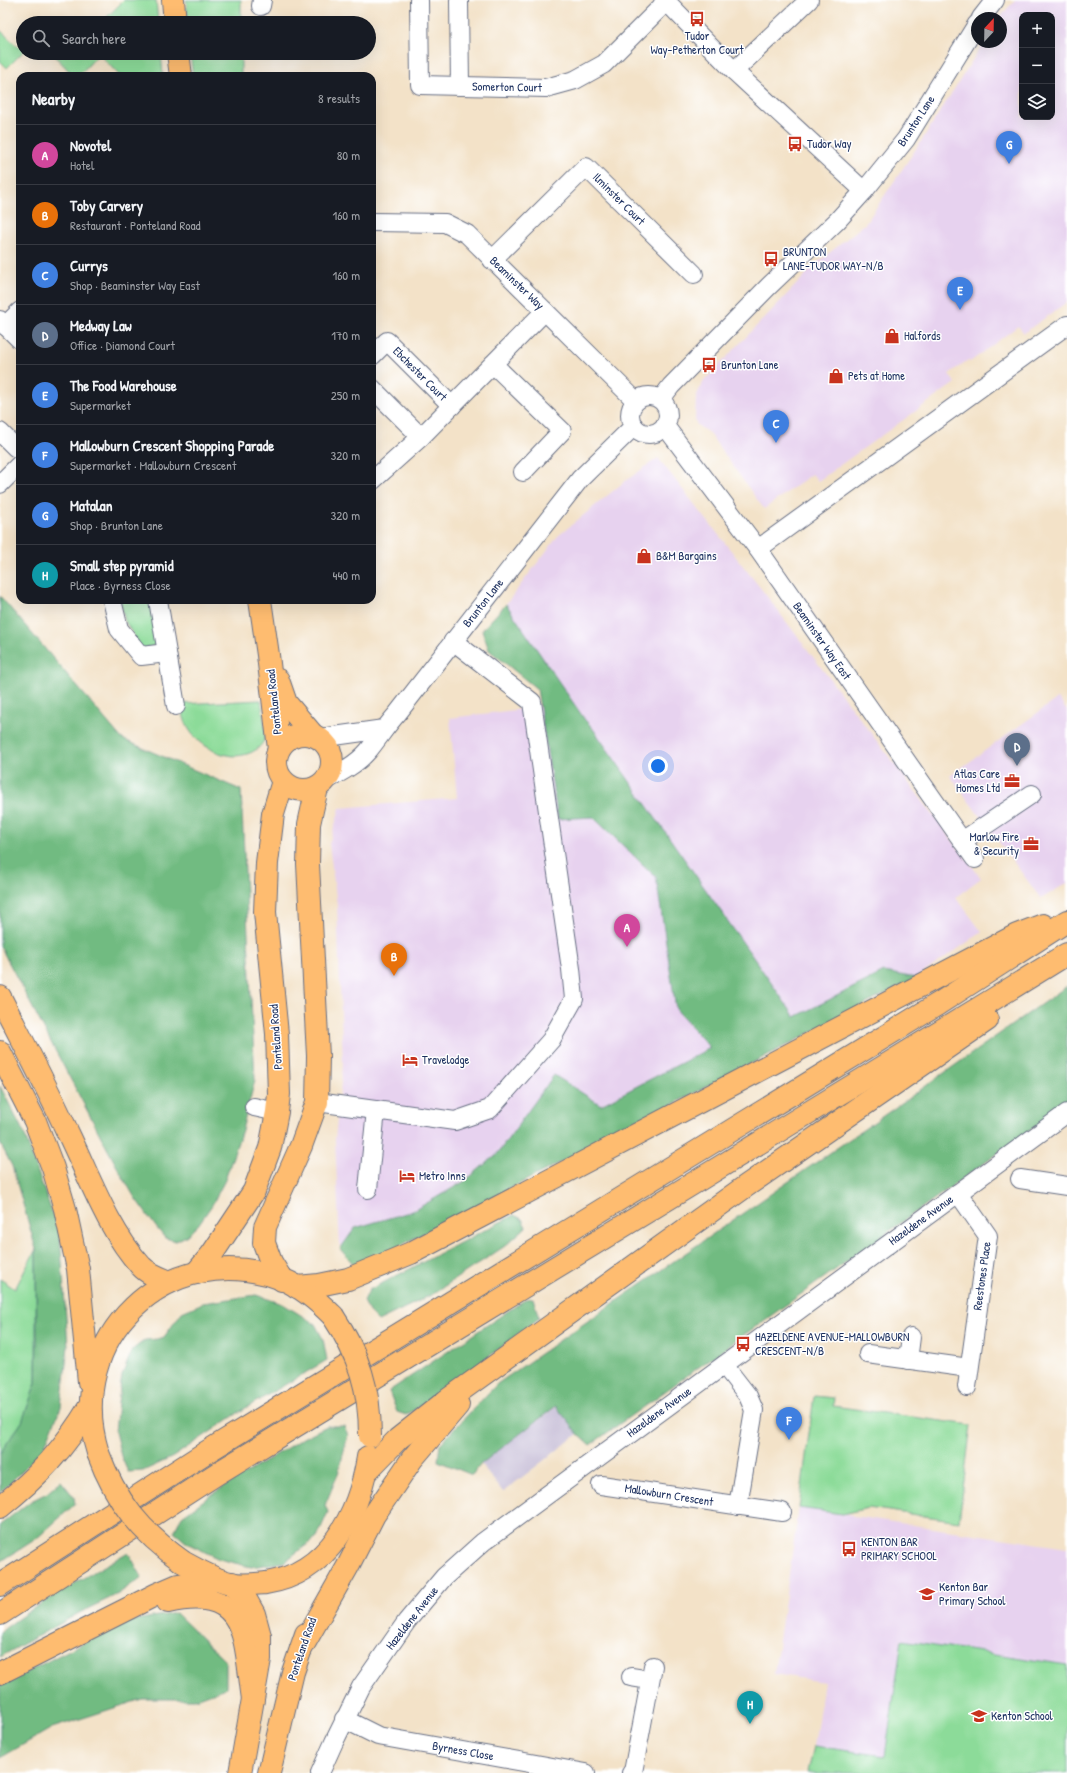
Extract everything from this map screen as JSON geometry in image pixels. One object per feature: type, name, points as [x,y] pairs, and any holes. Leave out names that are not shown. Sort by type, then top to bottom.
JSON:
[{"type":"main road","points":[[173,0],[174,16]]},
{"type":"main road","points":[[179,60],[180,72]]},
{"type":"main road","name":"Ponteland Road","points":[[261,604],[279,749]]},
{"type":"main road","name":"Ponteland Road","points":[[268,655],[286,703],[316,737]]},
{"type":"main road","points":[[321,784],[305,790],[293,788],[283,781],[278,771],[276,760],[279,749],[288,739],[300,734],[316,737],[332,755],[332,769],[321,784],[309,824],[308,864],[318,1056],[316,1102],[301,1146],[265,1227],[264,1243],[271,1262],[290,1283],[319,1285],[348,1279],[411,1253],[1017,935],[1067,916]]},
{"type":"main road","name":"Ponteland Road","points":[[196,1273],[212,1254],[254,1191],[270,1148],[277,1112],[279,1094],[277,1034],[265,912],[267,863],[273,814],[283,781]]},
{"type":"main road","points":[[0,1585],[211,1449],[938,1004],[1067,921]]},
{"type":"main road","points":[[0,1614],[218,1473],[689,1187],[1067,954]]},
{"type":"main road","points":[[366,1472],[398,1438],[446,1401],[489,1372],[746,1186],[1055,973],[1067,963]]},
{"type":"main road","points":[[0,997],[57,1109],[96,1192],[126,1247],[142,1267],[154,1276],[170,1282]]},
{"type":"main road","points":[[0,1052],[35,1121],[53,1168],[65,1209],[78,1269],[94,1438],[98,1454],[108,1478],[124,1507],[151,1537],[183,1562],[225,1581],[245,1598],[254,1614],[260,1636],[260,1658],[240,1773]]},
{"type":"main road","points":[[0,1507],[43,1470],[62,1449],[90,1402],[96,1368],[101,1355],[107,1342],[123,1317],[144,1297],[170,1282],[196,1273],[218,1269],[240,1269],[261,1273],[290,1283],[316,1300],[333,1316],[348,1340],[362,1373],[370,1414],[370,1436],[366,1472],[357,1500],[344,1528],[332,1546],[316,1561],[298,1573],[277,1581],[255,1584],[225,1581],[178,1585],[116,1614],[0,1674]]},
{"type":"main road","points":[[301,1648],[348,1566],[374,1514],[417,1453],[446,1417],[489,1372]]},
{"type":"main road","name":"Ponteland Road","points":[[269,1773],[292,1672],[344,1528]]},
{"type":"main road","points":[[116,1614],[196,1597],[211,1599],[219,1603],[234,1616],[243,1634],[253,1699]]},
{"type":"street","name":"Somerton Court","points":[[419,0],[420,85],[546,88],[575,80],[604,64],[661,7],[665,0]]},
{"type":"street","name":"Somerton Court","points":[[459,0],[460,86]]},
{"type":"street","points":[[665,0],[734,71],[864,191]]},
{"type":"street","points":[[734,71],[809,0]]},
{"type":"street","points":[[986,12],[995,0]]},
{"type":"street","name":"Brunton Lane","points":[[661,399],[769,286],[837,221],[864,191],[906,139],[971,34]]},
{"type":"street","name":"Ilminster Court","points":[[492,260],[586,167],[694,274]]},
{"type":"street","name":"Beaminster Way","points":[[376,222],[445,223],[466,234],[636,401]]},
{"type":"street","name":"Ebchester Court","points":[[376,477],[421,437],[545,311]]},
{"type":"street","points":[[16,314],[3,323],[16,336]]},
{"type":"street","points":[[758,550],[1067,325]]},
{"type":"street","name":"Ebchester Court","points":[[376,352],[386,341],[452,406]]},
{"type":"street","points":[[493,364],[562,431],[523,472]]},
{"type":"street","points":[[376,392],[421,437]]},
{"type":"street","points":[[648,395],[661,399],[665,403],[669,414],[665,426],[661,430],[650,434],[644,433],[634,426],[631,421],[630,410],[636,401],[648,395]]},
{"type":"street","name":"Brunton Lane","points":[[321,784],[343,772],[368,752],[384,728],[580,478],[634,426]]},
{"type":"street","name":"Beaminster Way East","points":[[665,426],[758,550],[975,859]]},
{"type":"street","points":[[0,432],[16,453]]},
{"type":"street","points":[[1,482],[16,459]]},
{"type":"street","points":[[113,604],[119,629],[141,656],[167,653]]},
{"type":"street","points":[[159,604],[176,706]]},
{"type":"street","points":[[316,1102],[455,1121],[490,1109],[551,1040],[574,999],[571,969],[532,702],[453,641]]},
{"type":"street","points":[[316,737],[384,728]]},
{"type":"street","points":[[962,842],[1032,794]]},
{"type":"street","points":[[254,1107],[277,1112]]},
{"type":"street","points":[[368,1189],[376,1110]]},
{"type":"street","name":"Hazeldene Avenue","points":[[320,1773],[344,1719],[361,1687],[407,1621],[444,1578],[495,1532],[1067,1113]]},
{"type":"street","points":[[1020,1179],[1067,1186]]},
{"type":"street","name":"Reestones Place","points":[[958,1193],[988,1236],[967,1387]]},
{"type":"street","points":[[908,1360],[911,1337]]},
{"type":"street","points":[[868,1354],[970,1368]]},
{"type":"street","points":[[724,1365],[748,1396],[754,1410],[738,1506]]},
{"type":"street","name":"Mallowburn Crescent","points":[[601,1485],[782,1512]]},
{"type":"street","points":[[631,1677],[651,1673],[633,1772],[631,1773]]},
{"type":"street","name":"Byrness Close","points":[[344,1719],[378,1736],[586,1773]]},
{"type":"shaded area","points":[[1015,0],[1067,0],[1067,302],[1024,333],[1018,326],[970,362],[968,360],[949,374],[955,383],[818,481],[812,474],[764,509],[709,433],[697,425],[695,419],[696,397],[703,382],[817,263],[866,223],[922,140],[980,48],[1007,48],[1007,12],[1004,12]]},
{"type":"shaded area","points":[[658,458],[766,595],[981,878],[956,897],[982,932],[916,978],[884,972],[795,1017],[591,726],[585,720],[506,604],[558,536],[624,482]]},
{"type":"shaded area","points":[[1058,698],[1067,711],[1067,883],[1041,899],[950,776]]},
{"type":"shaded area","points":[[539,707],[593,817],[656,877],[676,1009],[710,1048],[600,1105],[554,1075],[498,1153],[464,1181],[413,1211],[355,1228],[340,1249],[335,1139],[343,1065],[337,905],[329,844],[340,808],[457,798],[450,718]]},
{"type":"shaded area","points":[[557,1406],[578,1434],[503,1492],[481,1464]]},
{"type":"shaded area","name":"Kenton Bar Primary School","points":[[799,1508],[1067,1548],[1067,1773],[808,1773],[814,1746],[824,1682],[774,1674]]},
{"type":"green space","points":[[124,0],[156,0],[157,16],[108,16]]},
{"type":"green space","points":[[186,0],[241,0],[241,16],[187,16]]},
{"type":"green space","points":[[0,30],[16,45],[16,59],[7,68],[0,61]]},
{"type":"green space","points":[[59,60],[93,60],[82,72],[70,72]]},
{"type":"green space","points":[[105,60],[162,60],[163,72],[116,72]]},
{"type":"green space","points":[[191,60],[241,60],[241,72],[192,72]]},
{"type":"green space","points":[[0,596],[122,739],[241,790],[255,1080],[242,1130],[225,1180],[212,1205],[198,1225],[186,1236],[176,1241],[165,1238],[135,1198],[0,946]]},
{"type":"green space","points":[[121,604],[152,604],[158,643],[147,649],[141,648],[125,621]]},
{"type":"green space","points":[[506,604],[585,720],[591,726],[795,1017],[884,972],[916,978],[357,1268],[340,1249],[355,1228],[413,1211],[465,1181],[498,1153],[554,1075],[601,1105],[710,1048],[676,1009],[656,877],[593,817],[558,819],[537,689],[489,650],[482,630]]},
{"type":"green space","points":[[261,700],[265,726],[264,740],[262,744],[254,751],[238,756],[218,753],[198,740],[187,726],[181,704]]},
{"type":"green space","points":[[1067,986],[1067,1104],[590,1445],[578,1434],[556,1406],[481,1464],[472,1475],[438,1461],[440,1444],[497,1384],[906,1100]]},
{"type":"green space","points":[[0,1086],[24,1133],[60,1235],[68,1346],[61,1407],[43,1450],[0,1493],[0,1453],[22,1422],[36,1383],[37,1340],[36,1249],[12,1166],[0,1143]]},
{"type":"green space","points":[[514,1215],[522,1219],[526,1227],[505,1246],[431,1295],[378,1321],[369,1312],[364,1301],[369,1290]]},
{"type":"green space","points":[[36,1249],[36,1383],[22,1422],[0,1453],[0,1279],[15,1289]]},
{"type":"green space","points":[[256,1295],[283,1304],[315,1324],[323,1339],[327,1360],[244,1409],[173,1457],[143,1471],[128,1472],[121,1456],[115,1432],[122,1376],[132,1350],[145,1340],[164,1337],[182,1312],[203,1303]]},
{"type":"green space","points":[[533,1298],[539,1318],[436,1397],[406,1415],[397,1412],[389,1391],[526,1299]]},
{"type":"green space","points":[[814,1396],[834,1398],[833,1406],[971,1425],[959,1521],[868,1508],[842,1514],[799,1508]]},
{"type":"green space","points":[[327,1426],[344,1426],[348,1435],[338,1474],[325,1505],[328,1512],[317,1537],[284,1562],[251,1567],[219,1559],[187,1543],[174,1532],[182,1516],[214,1493],[303,1438]]},
{"type":"green space","points":[[61,1481],[74,1497],[75,1504],[36,1539],[0,1562],[0,1525],[31,1501],[47,1493]]},
{"type":"green space","points":[[128,1552],[142,1577],[118,1594],[79,1613],[0,1657],[0,1632],[47,1600]]},
{"type":"green space","points":[[176,1613],[226,1662],[226,1688],[196,1699],[142,1699],[52,1728],[0,1758],[0,1686],[106,1631],[130,1621]]},
{"type":"green space","name":"Kenton School","points":[[902,1640],[1067,1665],[1067,1773],[808,1773],[814,1746],[885,1756]]},
{"type":"place","name":"Tudor Way-Petherton Court","points":[[697,19]]},
{"type":"place","name":"Tudor Way","points":[[795,144]]},
{"type":"place","name":"Matalan","points":[[1009,164]]},
{"type":"place","name":"BRUNTON LANE-TUDOR WAY-N/B","points":[[771,259]]},
{"type":"place","name":"The Food Warehouse","points":[[960,310]]},
{"type":"place","name":"Halfords","points":[[892,336]]},
{"type":"place","name":"Brunton Lane","points":[[709,365]]},
{"type":"place","name":"Pets at Home","points":[[836,376]]},
{"type":"place","name":"Currys","points":[[776,443]]},
{"type":"place","name":"B&M Bargains","points":[[644,556]]},
{"type":"place","name":"Medway Law","points":[[1017,766]]},
{"type":"place","name":"Atlas Care Homes Ltd","points":[[1012,781]]},
{"type":"place","name":"Marlow Fire & Security","points":[[1031,844]]},
{"type":"place","name":"Novotel","points":[[627,947]]},
{"type":"place","name":"Toby Carvery","points":[[394,976]]},
{"type":"place","name":"Travelodge","points":[[410,1060]]},
{"type":"place","name":"Metro Inns","points":[[407,1176]]},
{"type":"place","name":"HAZELDENE AVENUE-MALLOWBURN CRESCENT-N/B","points":[[743,1344]]},
{"type":"place","name":"Mallowburn Crescent Shopping Parade","points":[[789,1440]]},
{"type":"place","name":"KENTON BAR PRIMARY SCHOOL","points":[[849,1549]]},
{"type":"place","name":"Kenton Bar Primary School","points":[[927,1594]]},
{"type":"place","name":"Kenton School","points":[[979,1716]]},
{"type":"place","name":"Small step pyramid","points":[[750,1724]]}]
